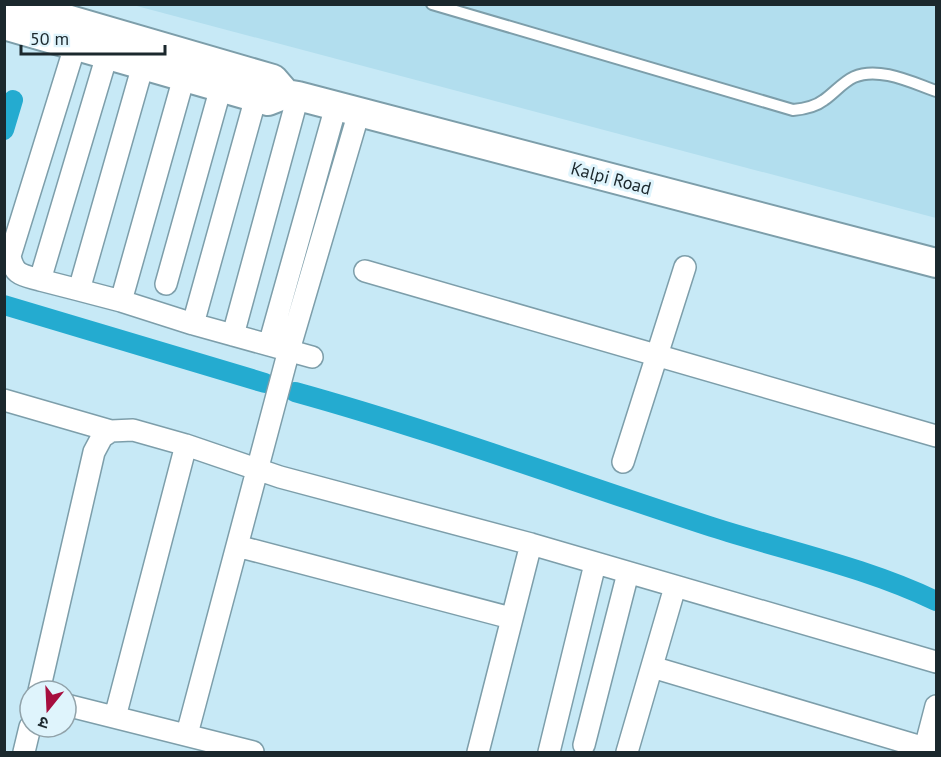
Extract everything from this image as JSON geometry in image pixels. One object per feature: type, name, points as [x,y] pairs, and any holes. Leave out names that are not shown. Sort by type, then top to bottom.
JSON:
[{"type":"main road","name":"Kalpi Road","points":[[15,4],[273,79],[292,95],[936,262]]},
{"type":"main road","name":"Kalpi Road","points":[[4,25],[268,101],[292,95]]},
{"type":"street","points":[[75,46],[7,255],[12,267],[18,273],[40,280],[121,301],[193,324],[312,357]]},
{"type":"street","points":[[40,280],[107,55]]},
{"type":"street","points":[[79,290],[143,65]]},
{"type":"street","points":[[121,301],[184,77]]},
{"type":"street","points":[[165,284],[221,87]]},
{"type":"street","points":[[233,335],[292,95]]},
{"type":"street","points":[[193,324],[256,97]]},
{"type":"street","points":[[269,345],[348,109]]},
{"type":"street","points":[[187,734],[258,471],[348,109]]},
{"type":"street","points":[[623,462],[685,267]]},
{"type":"street","points":[[365,270],[936,436]]},
{"type":"street","points":[[4,400],[111,431],[134,430],[186,445],[258,471],[531,544],[936,662]]},
{"type":"street","points":[[42,679],[94,453],[102,437],[111,431]]},
{"type":"street","points":[[115,717],[186,445]]},
{"type":"street","points":[[478,753],[531,544]]},
{"type":"street","points":[[237,546],[511,618]]},
{"type":"street","points":[[549,753],[595,564]]},
{"type":"street","points":[[584,745],[628,573]]},
{"type":"street","points":[[627,753],[675,587]]},
{"type":"street","points":[[652,667],[925,750],[936,706]]},
{"type":"street","points":[[78,708],[187,734],[253,753]]},
{"type":"lane","points":[[432,4],[793,110],[809,108],[822,102],[855,76],[877,74],[902,79],[936,91]]},
{"type":"shaded area","points":[[133,5],[936,5],[936,218]]},
{"type":"waterway","points":[[4,130],[13,100]]},
{"type":"waterway","points":[[4,305],[265,383]]},
{"type":"waterway","points":[[295,392],[452,440],[712,527],[882,578],[936,601]]}]
